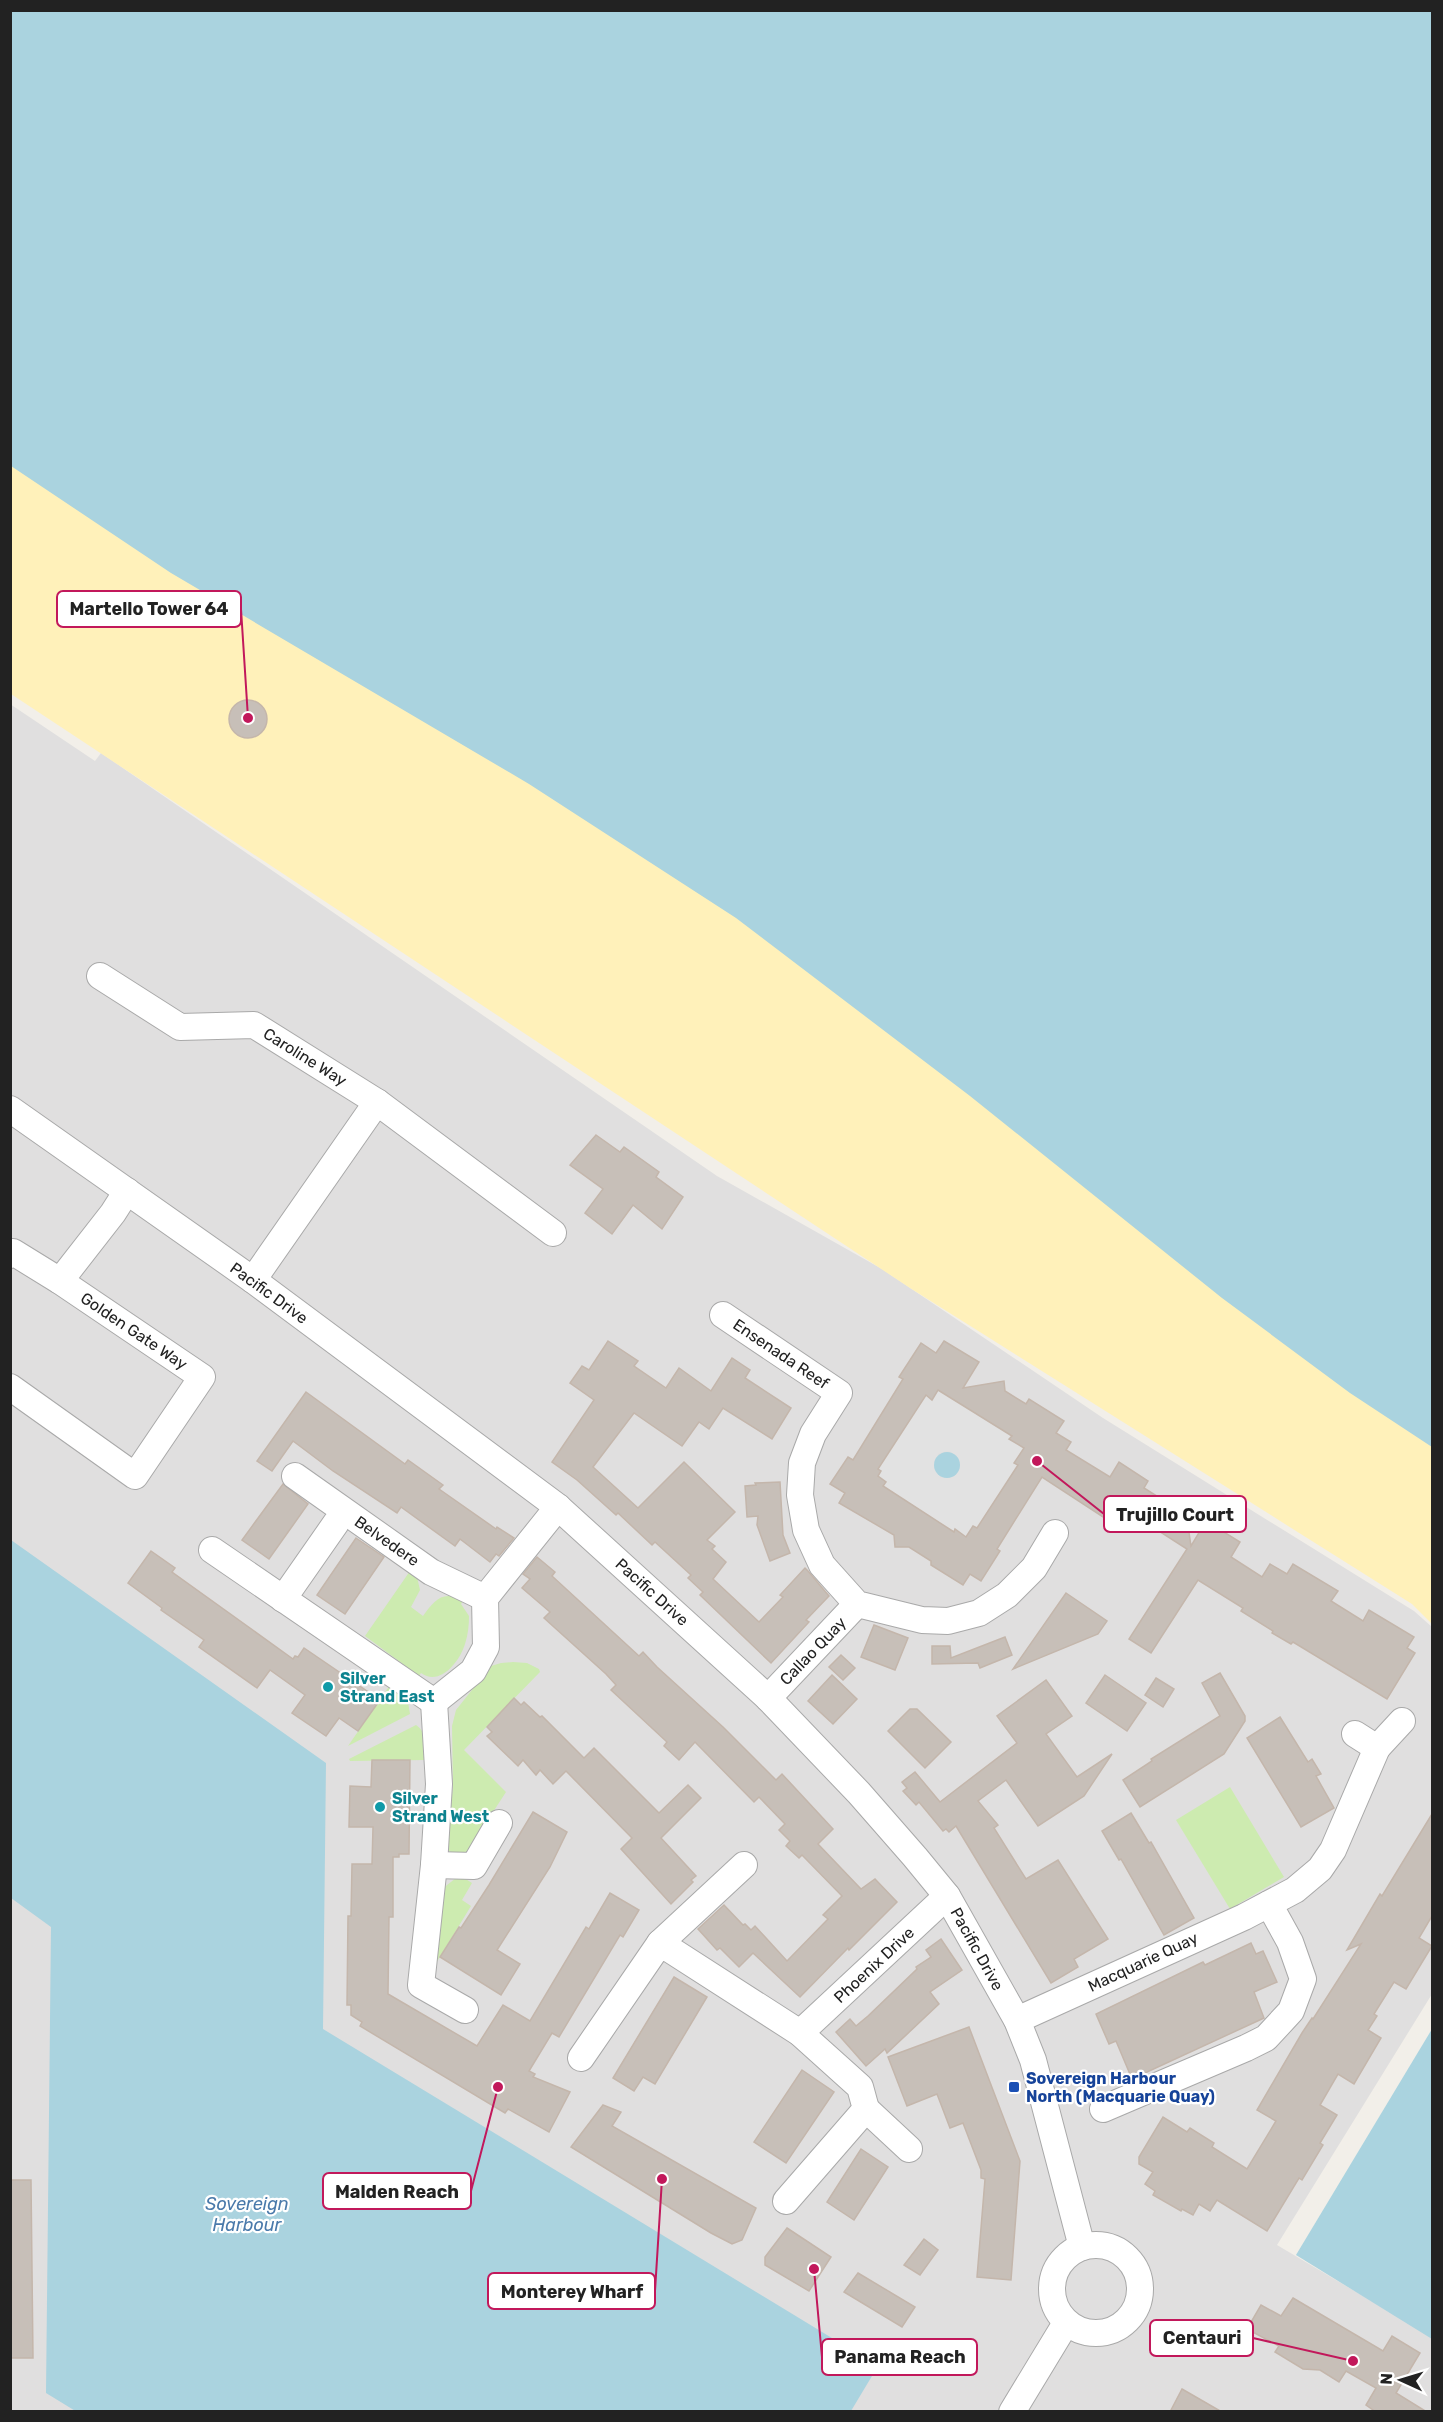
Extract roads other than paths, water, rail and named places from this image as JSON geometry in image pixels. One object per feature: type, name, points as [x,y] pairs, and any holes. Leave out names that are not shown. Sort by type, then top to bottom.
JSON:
[{"type":"street","name":"Caroline Way","points":[[100,976],[180,1027],[254,1025],[377,1102],[553,1233]]},
{"type":"street","points":[[253,1280],[377,1102]]},
{"type":"street","name":"Pacific Drive","points":[[10,1110],[253,1280],[558,1507],[768,1698],[859,1794],[947,1896],[1017,2020],[1033,2060],[1082,2247]]},
{"type":"street","points":[[10,1255],[13,1252],[60,1281],[114,1213],[127,1191]]},
{"type":"street","name":"Golden Gate Way","points":[[10,1388],[135,1476],[202,1377],[60,1281]]},
{"type":"street","name":"Ensenada Reef","points":[[723,1315],[839,1393]]},
{"type":"street","name":"Callao Quay","points":[[839,1393],[813,1434],[802,1463],[800,1495],[806,1530],[822,1565],[857,1604],[922,1620],[948,1621],[979,1613],[1007,1595],[1034,1568],[1055,1533]]},
{"type":"street","name":"Belvedere","points":[[295,1476],[431,1572],[485,1598]]},
{"type":"street","points":[[434,1702],[472,1671],[486,1647],[485,1598],[558,1507]]},
{"type":"street","points":[[283,1599],[336,1523]]},
{"type":"street","points":[[212,1550],[434,1702]]},
{"type":"street","name":"Callao Quay","points":[[768,1698],[857,1604]]},
{"type":"street","points":[[434,1702],[438,1784],[434,1864],[421,1985],[465,2010]]},
{"type":"street","name":"Macquarie Quay","points":[[1017,2020],[1244,1917],[1295,1890],[1320,1869],[1333,1850],[1377,1748],[1402,1721]]},
{"type":"street","points":[[1355,1734],[1377,1748]]},
{"type":"street","points":[[434,1864],[474,1866],[499,1823]]},
{"type":"street","points":[[580,2058],[660,1943],[744,1865]]},
{"type":"street","name":"Phoenix Drive","points":[[800,2033],[947,1896]]},
{"type":"street","points":[[1103,2109],[1266,2038],[1291,2012],[1303,1979],[1290,1942],[1269,1904]]},
{"type":"street","points":[[660,1943],[800,2033],[860,2087],[866,2109],[909,2149]]},
{"type":"street","points":[[786,2201],[866,2109]]},
{"type":"street","points":[[1097,2245],[1111,2247],[1124,2255],[1134,2266],[1139,2280],[1140,2295],[1131,2316],[1123,2324],[1109,2331],[1095,2334],[1079,2331],[1066,2323],[1058,2312],[1051,2287],[1054,2274],[1061,2262],[1070,2253],[1082,2247],[1097,2245]]},
{"type":"street","points":[[1012,2412],[1066,2323]]},
{"type":"water","points":[[10,11],[1432,11],[1432,1447],[1350,1393],[1222,1298],[970,1096],[736,918],[529,784],[171,573],[11,466]]},
{"type":"water","points":[[947,1452],[956,1456],[960,1465],[956,1474],[947,1478],[938,1474],[934,1465],[938,1456]]},
{"type":"water","name":"Sovereign Harbour","points":[[11,1540],[326,1763],[323,2029],[878,2366],[851,2411],[77,2412],[46,2393],[51,1927],[11,1898]]},
{"type":"water","points":[[1432,2029],[1432,2339],[1296,2255]]},
{"type":"place","name":"Martello Tower 64","points":[[248,718]]},
{"type":"place","name":"Trujillo Court","points":[[1037,1461]]},
{"type":"place","name":"Silver Strand East","points":[[328,1687]]},
{"type":"place","name":"Silver Strand West","points":[[380,1807]]},
{"type":"place","name":"Malden Reach","points":[[498,2087]]},
{"type":"place","name":"Sovereign Harbour North (Macquarie Quay)","points":[[1014,2087]]},
{"type":"place","name":"Monterey Wharf","points":[[662,2179]]},
{"type":"place","name":"Panama Reach","points":[[814,2269]]},
{"type":"place","name":"Centauri","points":[[1353,2361]]}]
